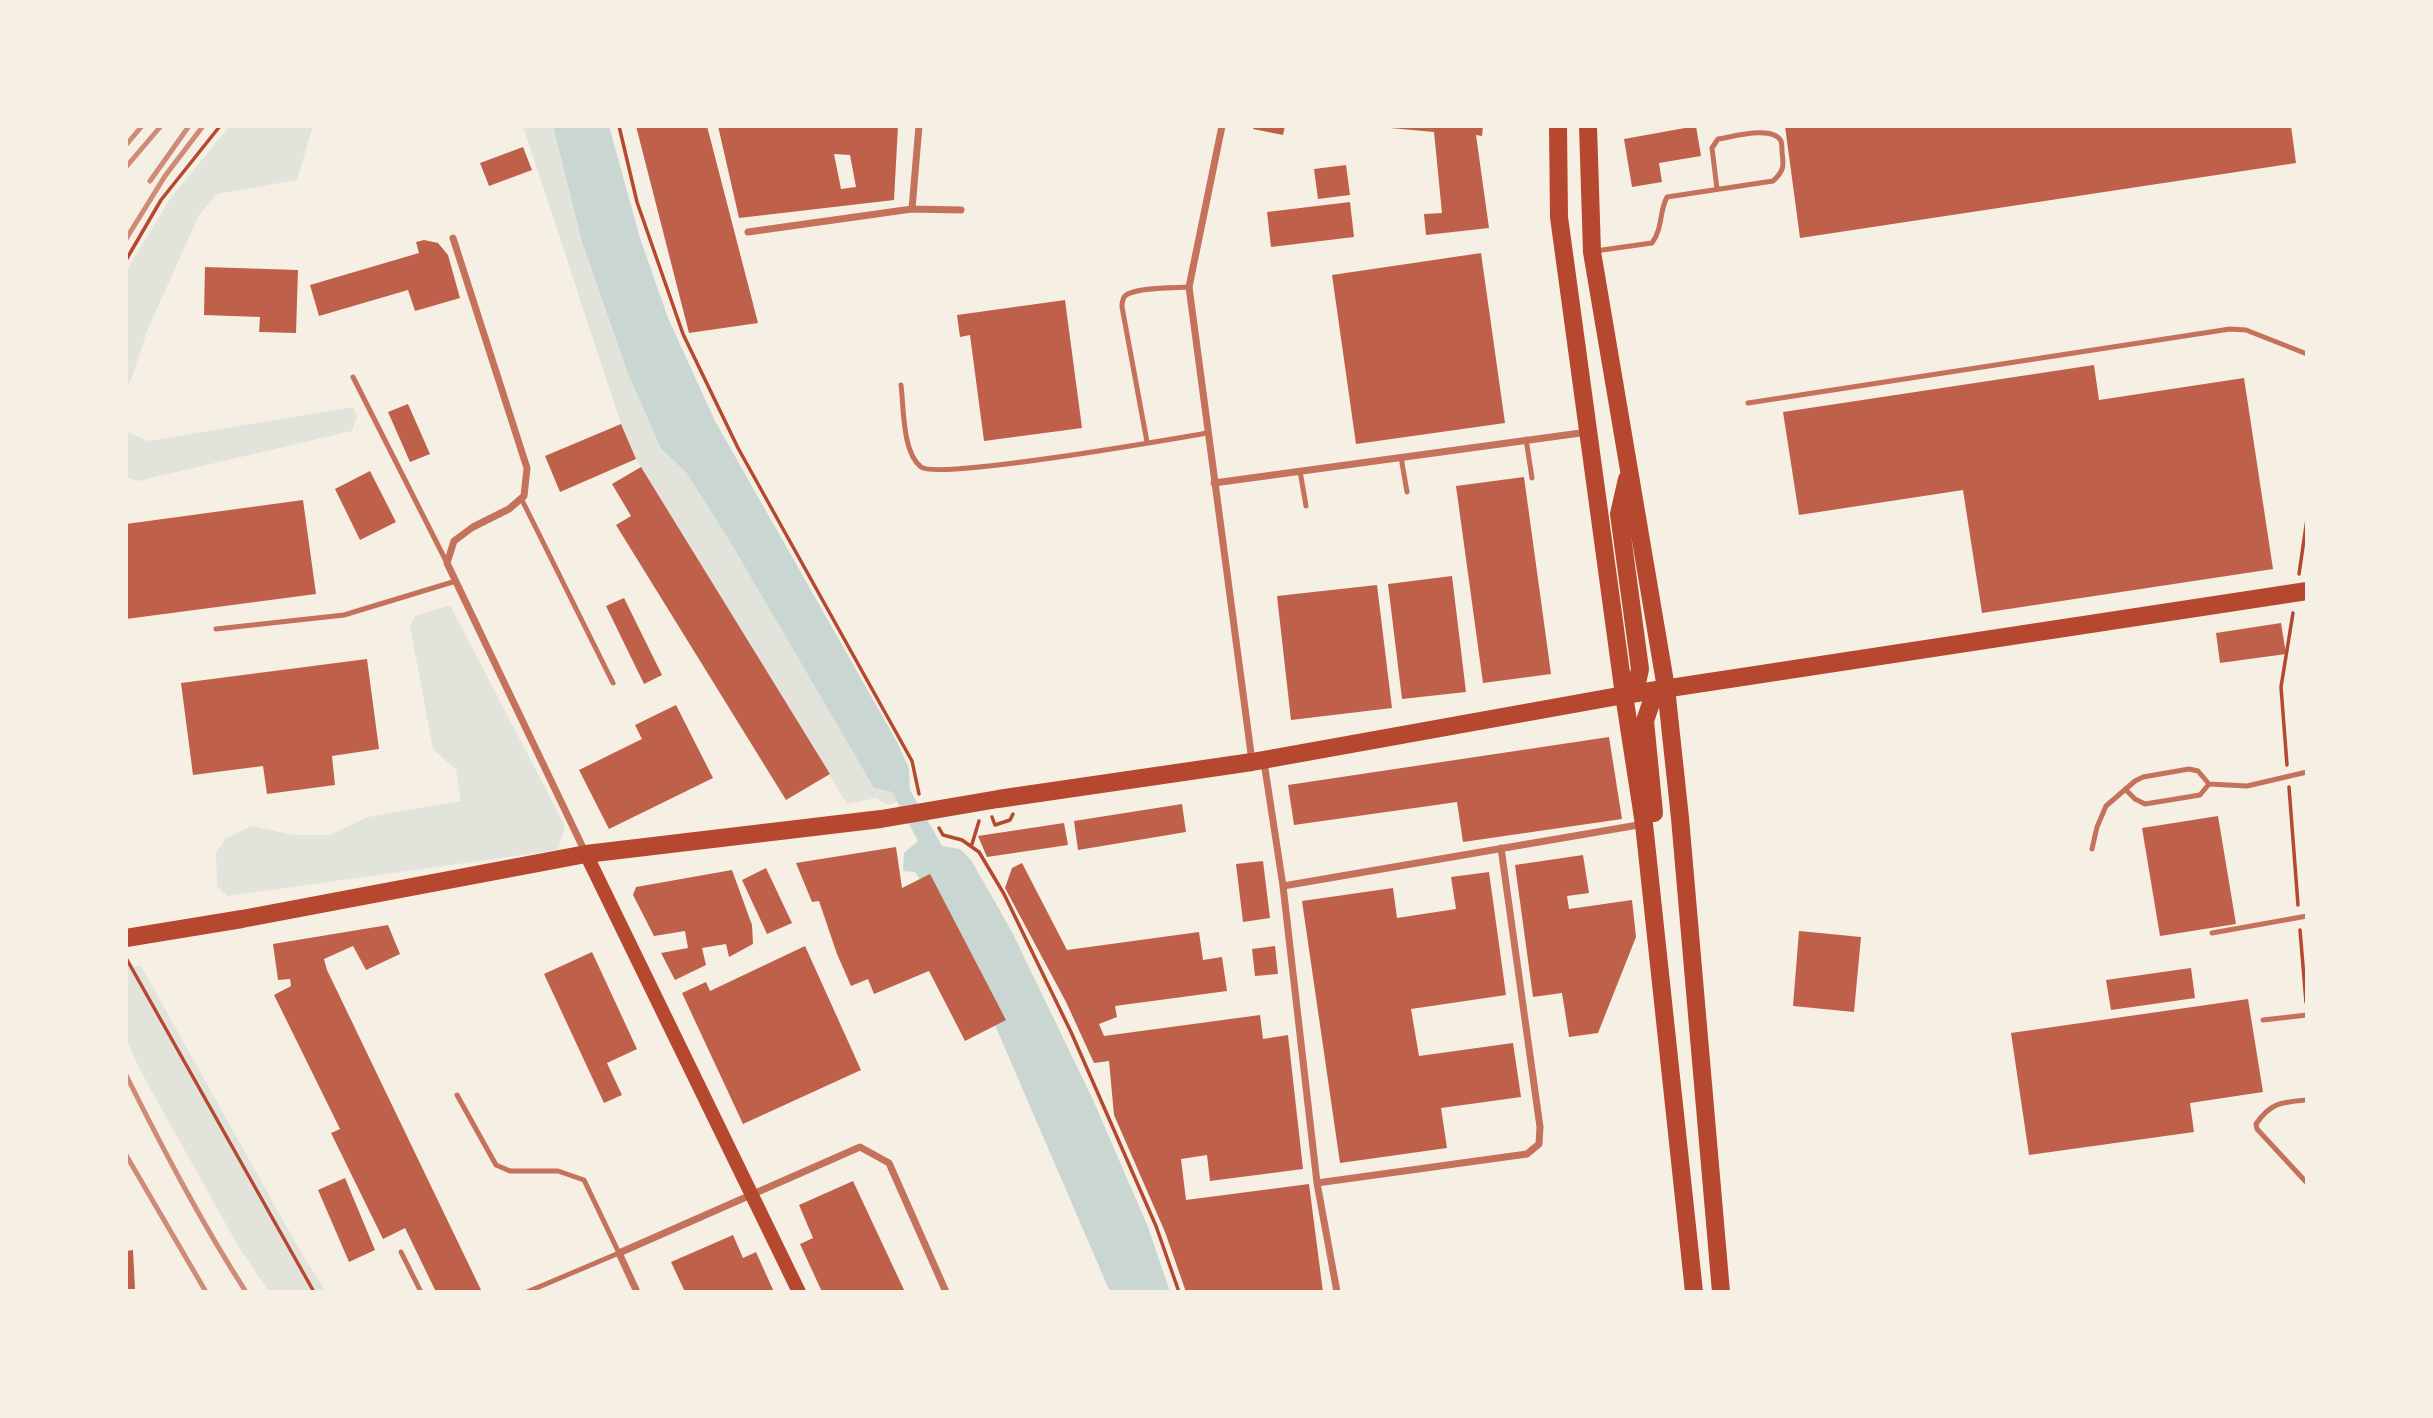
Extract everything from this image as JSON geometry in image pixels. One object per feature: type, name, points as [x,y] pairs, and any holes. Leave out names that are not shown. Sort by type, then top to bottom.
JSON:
[{"type":"main road","points":[[1558,126],[1559,217],[1644,824],[1694,1292]]},
{"type":"main road","points":[[1588,126],[1592,252],[1666,688],[1680,818],[1721,1292]]},
{"type":"main road","points":[[1624,695],[1637,683],[1640,669],[1619,514],[1629,469]]},
{"type":"main road","points":[[126,938],[242,919],[586,854],[881,819],[1258,761],[1666,688],[2307,591]]},
{"type":"main road","points":[[1654,912],[1660,869],[1645,721],[1651,703],[1666,688]]},
{"type":"main road","points":[[586,854],[799,1292]]},
{"type":"street","points":[[912,209],[919,126]]},
{"type":"street","points":[[1222,126],[1189,287],[1214,483],[1258,761],[1283,886],[1317,1183],[1337,1292]]},
{"type":"street","points":[[748,232],[912,209],[961,210]]},
{"type":"street","points":[[453,238],[527,468],[524,496],[509,509],[472,527],[454,541],[447,562],[586,854]]},
{"type":"street","points":[[1214,483],[1588,432]]},
{"type":"street","points":[[1283,886],[1644,824]]},
{"type":"street","points":[[1317,1183],[1527,1154],[1539,1144],[1540,1127],[1501,848]]},
{"type":"street","points":[[637,1292],[619,1253],[860,1147],[890,1163],[946,1292]]},
{"type":"lane","points":[[1592,252],[1653,243],[1659,234],[1662,206],[1667,197],[1773,181],[1784,166],[1780,140],[1774,134],[1762,132],[1718,139],[1712,148],[1717,189]]},
{"type":"lane","points":[[1147,442],[1122,307],[1123,299],[1126,295],[1145,290],[1189,287]]},
{"type":"lane","points":[[1748,403],[2230,329],[2246,330],[2307,354]]},
{"type":"lane","points":[[353,377],[447,562]]},
{"type":"lane","points":[[901,386],[906,436],[918,464],[928,470],[972,468],[1207,433]]},
{"type":"lane","points":[[1526,439],[1532,478]]},
{"type":"lane","points":[[1401,457],[1407,492]]},
{"type":"lane","points":[[1300,471],[1306,506]]},
{"type":"lane","points":[[521,498],[613,683]]},
{"type":"lane","points":[[216,629],[344,615],[456,581]]},
{"type":"lane","points":[[2092,849],[2106,806],[2124,789],[2143,777],[2189,769],[2198,771],[2209,784],[2247,786],[2307,772]]},
{"type":"lane","points":[[2124,789],[2134,799],[2145,804],[2200,795],[2209,784]]},
{"type":"lane","points":[[2212,933],[2307,916]]},
{"type":"lane","points":[[2263,1020],[2307,1015]]},
{"type":"lane","points":[[457,1095],[496,1165],[510,1171],[558,1171],[584,1180],[619,1253],[527,1292]]},
{"type":"lane","points":[[2307,1100],[2280,1102],[2267,1110],[2256,1124],[2307,1183]]},
{"type":"lane","points":[[401,1252],[421,1292]]},
{"type":"path","points":[[126,260],[161,200],[220,126]]},
{"type":"path","points":[[619,126],[637,202],[683,334],[738,448],[912,761],[916,789],[923,800]]},
{"type":"path","points":[[936,824],[943,835],[962,841],[979,852],[1004,894],[1071,1032],[1114,1129],[1156,1226],[1179,1292]]},
{"type":"path","points":[[126,958],[314,1292]]},
{"type":"shaded area","points":[[230,126],[313,126],[297,180],[217,194],[199,215],[147,331],[126,388],[126,271],[172,196]]},
{"type":"shaded area","points":[[523,126],[553,126],[582,242],[627,371],[661,449],[686,472],[732,545],[874,788],[892,792],[897,802],[888,805],[876,798],[847,804],[636,459],[621,424]]},
{"type":"shaded area","points":[[553,126],[609,126],[640,238],[668,318],[715,421],[897,742],[909,768],[910,790],[942,846],[960,849],[971,860],[1012,932],[1093,1100],[1148,1227],[1170,1292],[1110,1292],[995,1025],[920,880],[915,872],[903,871],[904,853],[918,841],[892,792],[874,788],[732,545],[686,472],[661,449],[627,371],[582,242]]},
{"type":"shaded area","points":[[353,407],[357,416],[352,431],[138,481],[126,478],[126,431],[148,441]]},
{"type":"shaded area","points":[[450,605],[565,826],[558,850],[227,896],[217,886],[216,853],[226,838],[252,826],[293,835],[330,835],[368,817],[461,801],[456,770],[433,749],[410,626],[415,616]]},
{"type":"shaded area","points":[[141,966],[298,1247],[326,1292],[269,1292],[238,1246],[140,1070],[126,1039],[126,967]]},
{"type":"building","points":[[636,126],[707,126],[758,323],[689,333]]},
{"type":"building","points":[[718,126],[898,126],[894,200],[739,218]],"holes":[[[834,154],[850,155],[856,187],[841,189]]]},
{"type":"building","points":[[1254,126],[1285,126],[1283,135],[1253,129]]},
{"type":"building","points":[[1390,126],[1483,126],[1482,136],[1476,135],[1489,228],[1426,235],[1424,214],[1442,213],[1434,132]]},
{"type":"building","points":[[1696,126],[1701,156],[1659,163],[1662,182],[1632,187],[1624,139]]},
{"type":"building","points":[[1785,126],[2291,126],[2296,163],[1800,238]]},
{"type":"building","points":[[523,147],[532,170],[489,186],[480,163]]},
{"type":"building","points":[[1346,165],[1350,195],[1318,199],[1314,169]]},
{"type":"building","points":[[1350,202],[1354,237],[1271,247],[1267,212]]},
{"type":"building","points":[[424,240],[438,243],[448,255],[460,298],[415,311],[408,290],[319,316],[310,285],[419,253],[416,242]]},
{"type":"building","points":[[1481,253],[1505,423],[1356,444],[1332,275]]},
{"type":"building","points":[[205,267],[298,270],[296,333],[259,332],[260,317],[204,315]]},
{"type":"building","points":[[1065,300],[1082,428],[984,441],[970,335],[960,337],[957,315]]},
{"type":"building","points":[[2094,365],[2099,400],[2244,378],[2273,569],[1982,613],[1963,490],[1799,515],[1783,412]]},
{"type":"building","points":[[408,404],[430,454],[410,462],[388,412]]},
{"type":"building","points":[[621,424],[636,459],[560,492],[545,456]]},
{"type":"building","points":[[641,467],[830,774],[786,800],[616,525],[631,516],[612,484]]},
{"type":"building","points":[[370,471],[396,522],[360,540],[335,489]]},
{"type":"building","points":[[1524,477],[1551,674],[1483,683],[1456,486]]},
{"type":"building","points":[[303,500],[316,594],[126,619],[126,524]]},
{"type":"building","points":[[1452,576],[1466,692],[1402,699],[1388,584]]},
{"type":"building","points":[[1377,585],[1392,708],[1291,720],[1277,596]]},
{"type":"building","points":[[624,598],[662,675],[644,684],[606,606]]},
{"type":"building","points":[[2281,623],[2286,654],[2220,663],[2216,633]]},
{"type":"building","points":[[367,659],[379,749],[332,756],[335,785],[267,794],[263,766],[193,775],[181,683]]},
{"type":"building","points":[[676,705],[713,778],[609,829],[579,770],[642,739],[635,725]]},
{"type":"building","points":[[1609,737],[1622,819],[1463,842],[1457,802],[1294,825],[1288,785]]},
{"type":"building","points":[[1182,804],[1186,832],[1078,850],[1074,821]]},
{"type":"building","points":[[2218,816],[2236,924],[2160,936],[2142,828]]},
{"type":"building","points":[[1064,823],[1068,845],[987,857],[978,836]]},
{"type":"building","points":[[896,847],[902,888],[930,874],[1006,1020],[965,1041],[929,971],[874,994],[868,979],[851,986],[819,901],[812,902],[796,863]]},
{"type":"building","points":[[1583,855],[1589,893],[1567,896],[1569,909],[1632,900],[1636,937],[1598,1033],[1569,1037],[1562,993],[1533,997],[1515,865]]},
{"type":"building","points":[[1263,861],[1270,918],[1243,922],[1236,864]]},
{"type":"building","points":[[1022,863],[1067,950],[1199,932],[1203,960],[1222,957],[1227,991],[1115,1006],[1117,1017],[1099,1024],[1104,1036],[1260,1015],[1263,1039],[1288,1035],[1303,1169],[1210,1181],[1207,1155],[1181,1159],[1186,1200],[1309,1184],[1323,1292],[1186,1292],[1165,1232],[1114,1115],[1109,1061],[1094,1063],[1066,1002],[1005,888],[1012,868]]},
{"type":"building","points":[[766,868],[792,923],[767,934],[742,880]]},
{"type":"building","points":[[732,870],[752,925],[753,944],[729,957],[726,944],[702,948],[706,965],[675,980],[661,953],[688,948],[685,931],[654,936],[633,895],[636,887]]},
{"type":"building","points":[[1489,872],[1506,995],[1411,1009],[1419,1056],[1513,1043],[1521,1097],[1441,1108],[1447,1148],[1340,1163],[1302,901],[1393,888],[1397,918],[1456,909],[1451,877]]},
{"type":"building","points":[[388,925],[400,954],[366,970],[353,946],[324,959],[481,1290],[477,1292],[436,1292],[405,1228],[383,1239],[331,1133],[340,1129],[274,995],[291,986],[290,979],[278,980],[273,944]]},
{"type":"building","points":[[1799,931],[1861,937],[1854,1012],[1793,1006]]},
{"type":"building","points":[[805,946],[861,1070],[743,1124],[682,993],[706,982],[710,991]]},
{"type":"building","points":[[1275,946],[1278,974],[1255,976],[1252,949]]},
{"type":"building","points":[[592,952],[637,1049],[607,1063],[622,1095],[604,1103],[544,974]]},
{"type":"building","points":[[2191,968],[2195,998],[2111,1010],[2106,980]]},
{"type":"building","points":[[2248,999],[2263,1092],[2190,1103],[2194,1132],[2029,1155],[2011,1033]]},
{"type":"building","points":[[345,1178],[375,1250],[349,1262],[318,1190]]},
{"type":"building","points":[[853,1181],[905,1292],[822,1292],[800,1244],[813,1238],[799,1205]]},
{"type":"building","points":[[733,1235],[743,1258],[756,1252],[774,1292],[685,1292],[671,1262]]},
{"type":"building","points":[[133,1250],[135,1289],[126,1289],[126,1251]]},
{"type":"railway","points":[[126,145],[142,126]]},
{"type":"railway","points":[[126,167],[161,126]]},
{"type":"railway","points":[[150,181],[189,126]]},
{"type":"railway","points":[[126,239],[165,176],[203,126]]},
{"type":"railway","points":[[126,1075],[183,1185],[246,1292]]},
{"type":"railway","points":[[126,1155],[206,1292]]}]
